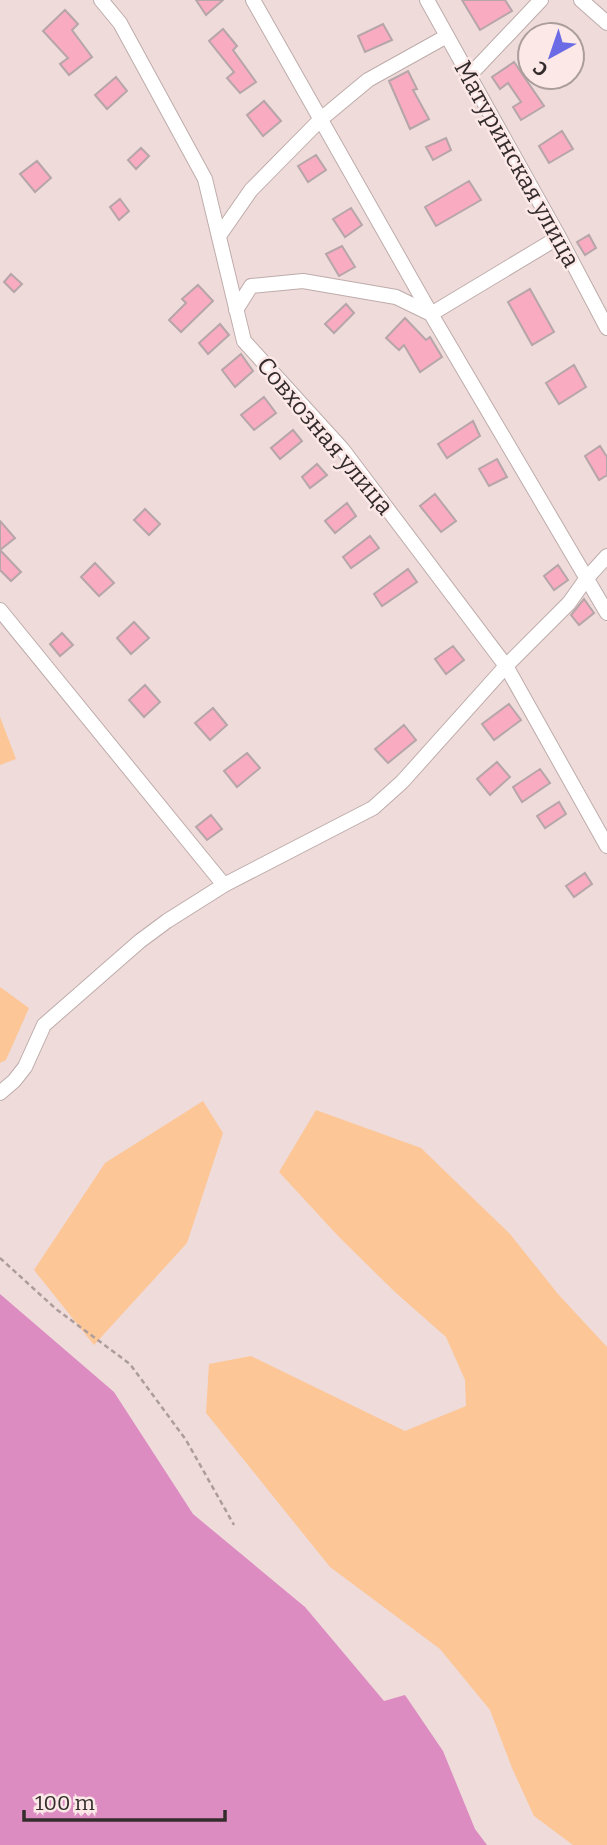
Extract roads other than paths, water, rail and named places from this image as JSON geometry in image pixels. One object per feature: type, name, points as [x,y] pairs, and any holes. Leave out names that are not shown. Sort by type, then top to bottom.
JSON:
[{"type":"street","name":"Совхозная улица","points":[[101,0],[120,23],[205,179],[244,341],[343,450],[506,666],[607,846]]},
{"type":"street","points":[[253,0],[431,314],[607,613]]},
{"type":"street","name":"Матуринская улица","points":[[427,0],[607,328]]},
{"type":"street","points":[[468,77],[541,0]]},
{"type":"street","points":[[581,0],[607,23]]},
{"type":"street","points":[[219,236],[251,190],[321,119],[368,80],[447,36]]},
{"type":"street","points":[[431,314],[559,237]]},
{"type":"street","points":[[236,310],[251,286],[303,281],[397,297],[431,314]]},
{"type":"street","points":[[0,1093],[25,1067],[38,1036],[60,1010],[140,941],[224,885],[373,808],[402,782],[506,666],[569,603],[607,556]]},
{"type":"street","points":[[0,610],[224,885]]}]
